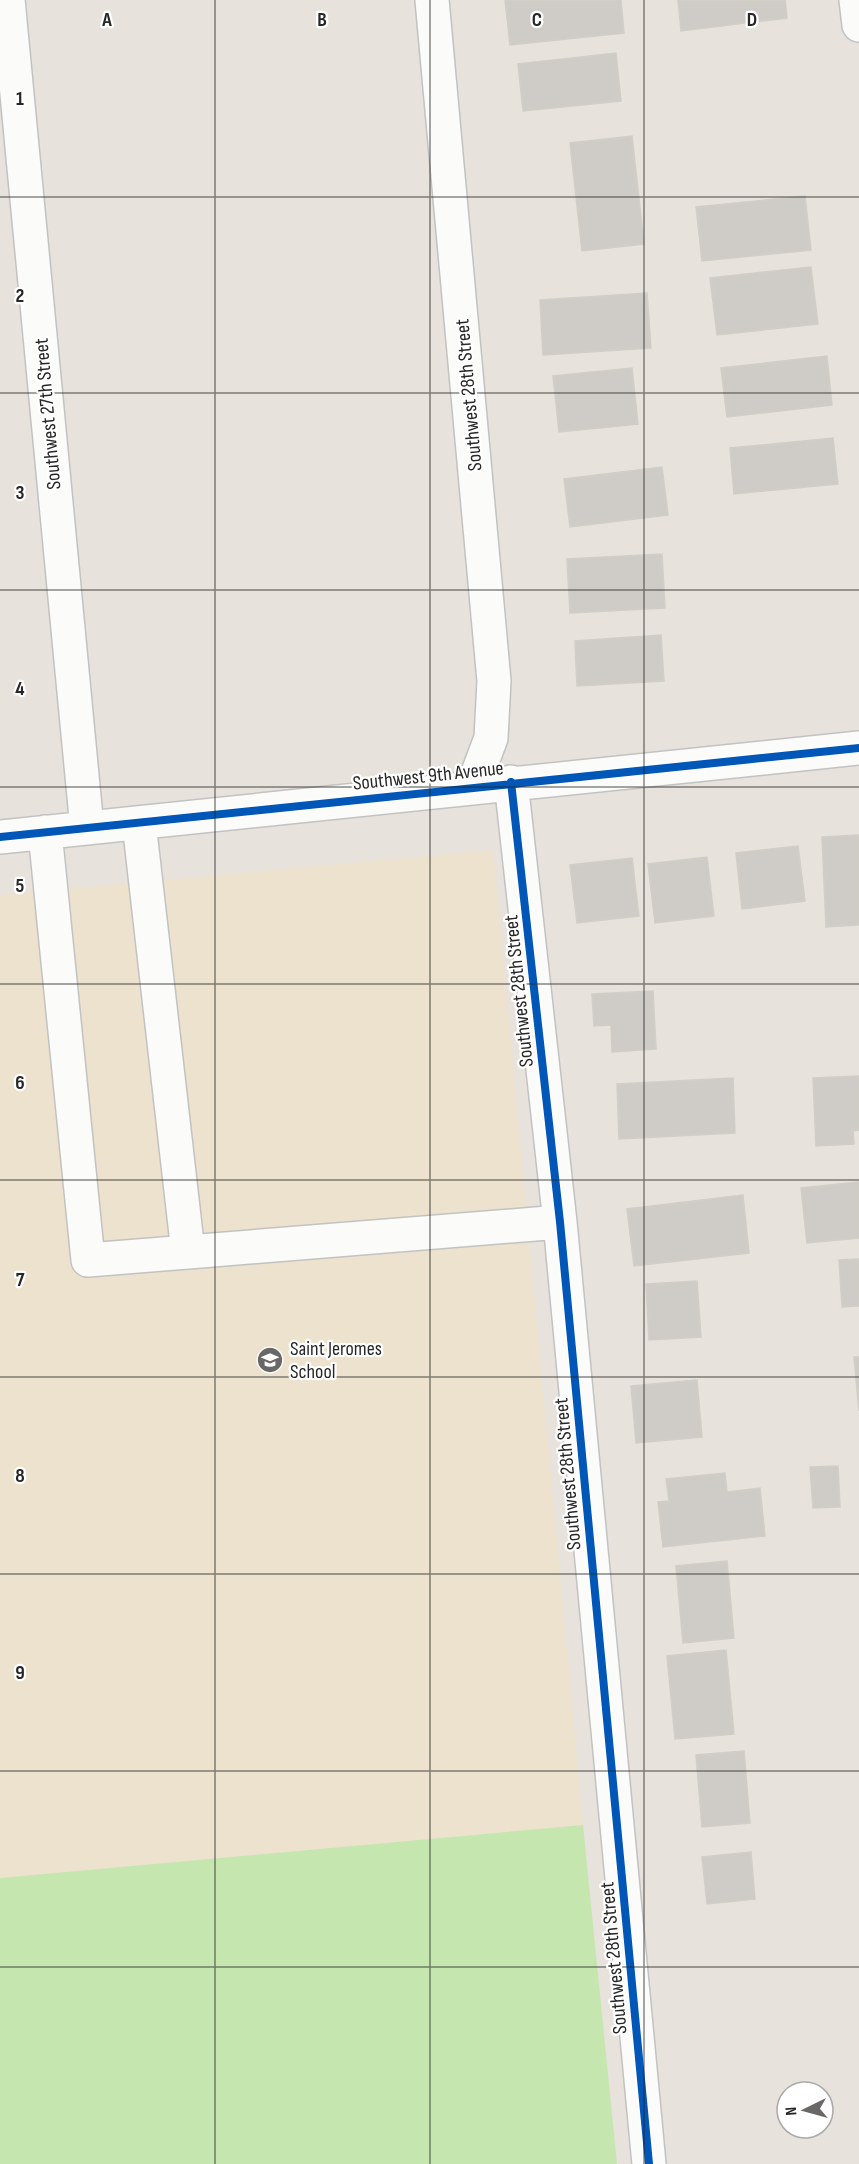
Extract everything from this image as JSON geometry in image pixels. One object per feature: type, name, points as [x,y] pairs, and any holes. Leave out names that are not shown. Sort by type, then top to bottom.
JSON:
[{"type":"street","name":"Southwest 27th Street","points":[[8,0],[87,828]]},
{"type":"street","name":"Southwest 28th Street","points":[[432,0],[494,681],[491,738],[473,786]]},
{"type":"street","points":[[856,0],[859,25]]},
{"type":"street","name":"Southwest 9th Avenue","points":[[0,837],[511,782],[859,748]]},
{"type":"street","name":"Southwest 28th Street","points":[[511,782],[560,1222],[649,2164]]},
{"type":"street","points":[[139,823],[188,1252]]},
{"type":"street","points":[[45,832],[88,1260],[560,1222]]},
{"type":"shaded area","name":"Saint Jeromes School","points":[[493,850],[583,1825],[0,1878],[0,895]]},
{"type":"green space","points":[[583,1825],[617,2164],[0,2164],[0,1878]]},
{"type":"building","points":[[505,0],[621,0],[624,33],[510,45]]},
{"type":"building","points":[[678,0],[785,0],[787,18],[681,31]]},
{"type":"building","points":[[616,53],[621,101],[523,111],[518,64]]},
{"type":"building","points":[[632,136],[644,244],[582,251],[570,143]]},
{"type":"building","points":[[805,196],[811,250],[702,261],[696,207]]},
{"type":"building","points":[[811,267],[818,324],[717,335],[710,278]]},
{"type":"building","points":[[647,293],[651,348],[543,355],[540,300]]},
{"type":"building","points":[[827,356],[832,405],[727,417],[721,368]]},
{"type":"building","points":[[632,368],[638,424],[559,432],[553,376]]},
{"type":"building","points":[[833,438],[838,484],[734,494],[730,448]]},
{"type":"building","points":[[662,467],[668,515],[570,527],[564,479]]},
{"type":"building","points":[[662,554],[665,608],[570,613],[567,559]]},
{"type":"building","points":[[661,635],[664,681],[577,686],[575,641]]},
{"type":"building","points":[[859,835],[859,925],[826,927],[822,837]]},
{"type":"building","points":[[798,846],[805,901],[742,909],[736,853]]},
{"type":"building","points":[[707,857],[714,916],[655,923],[648,864]]},
{"type":"building","points":[[632,858],[639,916],[577,923],[570,865]]},
{"type":"building","points":[[653,991],[656,1049],[612,1052],[611,1025],[594,1026],[592,994]]},
{"type":"building","points":[[859,1076],[859,1130],[853,1131],[854,1144],[816,1146],[813,1078]]},
{"type":"building","points":[[733,1078],[735,1133],[619,1139],[617,1084]]},
{"type":"building","points":[[859,1182],[859,1238],[807,1243],[801,1188]]},
{"type":"building","points":[[743,1195],[749,1253],[634,1266],[627,1209]]},
{"type":"building","points":[[859,1259],[859,1306],[842,1307],[839,1260]]},
{"type":"building","points":[[697,1281],[701,1337],[649,1340],[646,1284]]},
{"type":"building","points":[[854,1357],[859,1357],[859,1411]]},
{"type":"building","points":[[697,1380],[702,1437],[636,1443],[631,1386]]},
{"type":"building","points":[[838,1466],[840,1507],[813,1508],[810,1467]]},
{"type":"building","points":[[725,1473],[727,1492],[760,1488],[765,1536],[663,1547],[658,1502],[669,1501],[666,1479]]},
{"type":"building","points":[[727,1561],[734,1638],[683,1643],[676,1566]]},
{"type":"building","points":[[726,1650],[734,1734],[675,1739],[667,1656]]},
{"type":"building","points":[[744,1751],[750,1823],[702,1827],[696,1755]]},
{"type":"building","points":[[751,1852],[755,1899],[707,1904],[702,1857]]},
{"type":"cycle path","points":[[0,837],[859,748]]},
{"type":"cycle path","points":[[511,782],[560,1222],[649,2164]]},
{"type":"place","name":"Saint Jeromes School","points":[[270,1360]]}]
